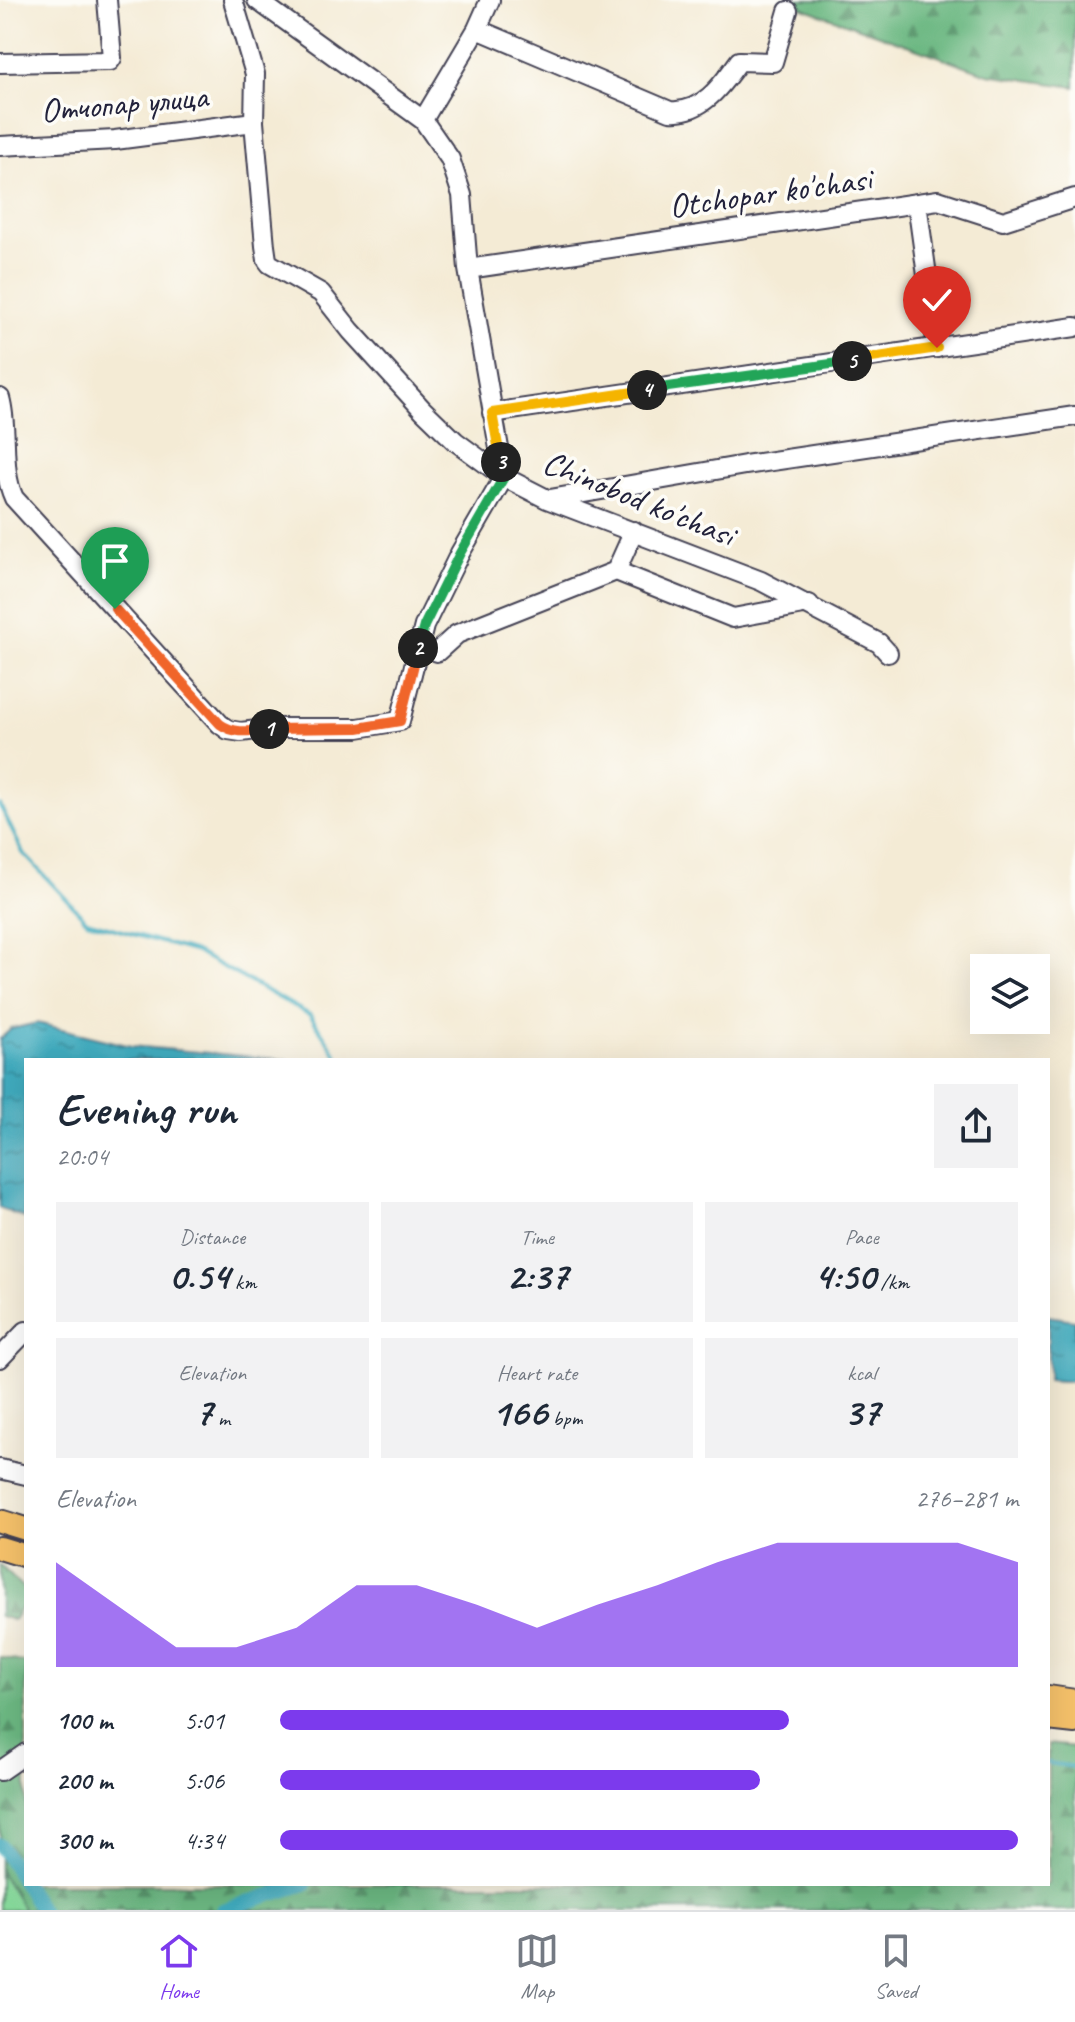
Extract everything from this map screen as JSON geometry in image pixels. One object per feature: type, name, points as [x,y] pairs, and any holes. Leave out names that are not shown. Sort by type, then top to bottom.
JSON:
[{"type":"main road","points":[[0,1521],[24,1528]]},
{"type":"main road","points":[[0,1548],[24,1555]]},
{"type":"main road","points":[[1050,1697],[1075,1701]]},
{"type":"main road","points":[[1050,1719],[1075,1722]]},
{"type":"street","points":[[0,63],[110,61],[107,0]]},
{"type":"street","name":"Chinobod ko'chasi","points":[[233,0],[255,74],[254,122],[267,260],[321,293],[423,410],[455,441],[504,477],[547,499],[761,581],[879,643],[888,653]]},
{"type":"street","points":[[0,398],[9,489],[14,498],[220,724],[228,730],[241,732],[273,728],[358,728],[400,721],[424,626],[460,553],[504,477],[468,269],[462,195],[450,159],[423,120],[257,0]]},
{"type":"street","points":[[423,120],[477,29],[490,0]]},
{"type":"street","points":[[477,29],[670,111],[682,112],[714,93],[739,61],[773,62],[788,11]]},
{"type":"street","name":"Отчопар улица","points":[[0,146],[115,140],[254,122]]},
{"type":"street","name":"Otchopar ko'chasi","points":[[468,269],[938,200],[1003,221],[1075,198]]},
{"type":"street","points":[[917,203],[937,348]]},
{"type":"street","points":[[492,413],[1075,327]]},
{"type":"street","points":[[547,499],[745,465],[1075,416]]},
{"type":"street","points":[[616,571],[634,531]]},
{"type":"street","points":[[437,652],[457,634],[479,624],[616,571],[733,618],[809,604]]},
{"type":"street","points":[[0,1358],[24,1333]]},
{"type":"street","points":[[0,1469],[24,1475]]},
{"type":"street","points":[[0,1771],[24,1754]]},
{"type":"green space","points":[[781,0],[1075,0],[1075,87],[988,74]]},
{"type":"green space","points":[[0,1565],[24,1589],[24,1603],[13,1620],[0,1616]]},
{"type":"green space","points":[[0,1657],[24,1663],[24,1886],[1050,1886],[1050,1744],[1075,1747],[1075,1910],[0,1910]]},
{"type":"green space","points":[[0,1871],[24,1910],[0,1910]]},
{"type":"water","points":[[37,1023],[131,1046],[266,1058],[24,1058],[24,1218],[0,1208],[0,1039],[11,1029]]},
{"type":"water","points":[[1050,1316],[1075,1320],[1075,1382],[1050,1380]]},
{"type":"waterway","points":[[0,805],[23,853],[87,921],[196,952],[310,1015],[339,1058]]},
{"type":"waterway","points":[[1050,1763],[1075,1767]]},
{"type":"waterway","points":[[0,1845],[24,1883]]},
{"type":"waterway","points":[[26,1886],[41,1910]]},
{"type":"waterway","points":[[223,1910],[299,1886]]},
{"type":"route","points":[[115,609],[228,730],[358,728],[400,721],[424,626],[460,553],[504,477],[492,413],[937,348]]}]
